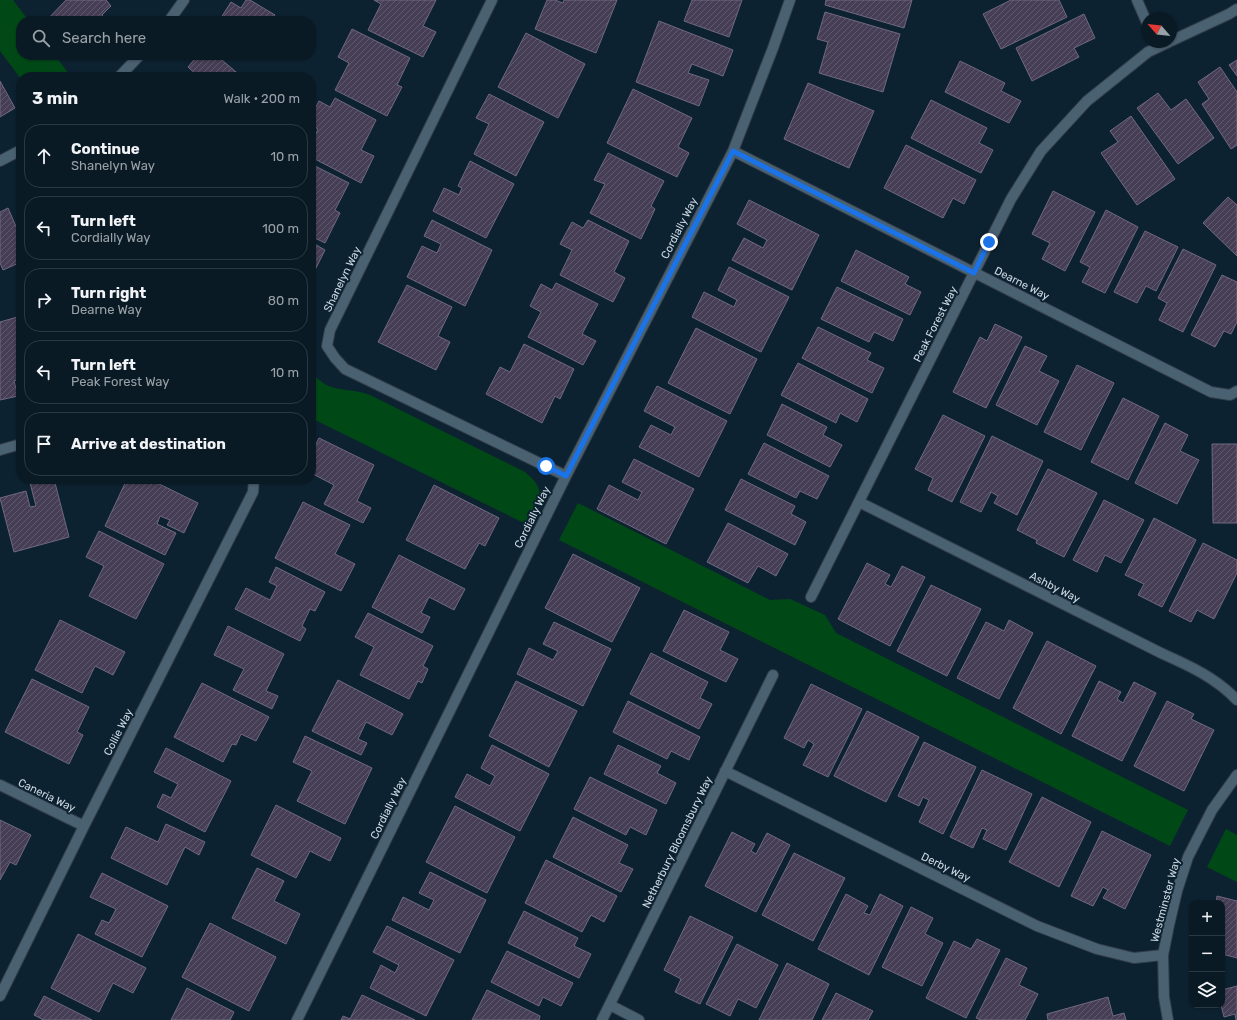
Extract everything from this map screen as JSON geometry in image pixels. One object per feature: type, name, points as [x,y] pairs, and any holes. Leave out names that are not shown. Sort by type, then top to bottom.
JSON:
[{"type":"street","points":[[173,16],[184,0]]},
{"type":"street","name":"Shanelyn Way","points":[[492,0],[330,330],[327,346],[335,358],[345,368],[566,476]]},
{"type":"street","name":"Cordially Way","points":[[297,1020],[566,476],[733,151],[790,0]]},
{"type":"street","points":[[1137,0],[1142,12]]},
{"type":"street","name":"Peak Forest Way","points":[[1177,39],[1237,9]]},
{"type":"street","name":"Peak Forest Way","points":[[811,597],[1011,199],[1041,150],[1087,101],[1153,48]]},
{"type":"street","points":[[124,72],[135,60]]},
{"type":"street","name":"Dearne Way","points":[[733,151],[1211,392],[1230,395],[1237,391]]},
{"type":"street","points":[[0,161],[16,153]]},
{"type":"street","points":[[0,450],[16,445]]},
{"type":"street","name":"Collie Way","points":[[0,996],[253,492],[254,484]]},
{"type":"street","name":"Ashby Way","points":[[859,502],[1156,651],[1198,670],[1228,691],[1237,700]]},
{"type":"street","name":"Netherbury Bloomsbury Way","points":[[602,1020],[773,676]]},
{"type":"street","name":"Derby Way","points":[[725,771],[1037,926],[1097,949],[1134,958],[1163,955]]},
{"type":"street","name":"Westminster Way","points":[[1168,1020],[1164,997],[1163,955],[1177,891],[1188,857],[1212,810],[1237,776]]},
{"type":"street","name":"Caneria Way","points":[[0,785],[84,826]]},
{"type":"street","points":[[610,1005],[639,1020]]},
{"type":"green space","points":[[0,0],[13,0],[25,16],[16,16],[16,60],[59,60],[67,72],[16,72],[0,51]]},
{"type":"green space","points":[[316,377],[331,387],[370,395],[525,472],[537,485],[540,497],[536,510],[528,525],[316,420]]},
{"type":"green space","points":[[578,503],[770,600],[790,599],[825,615],[836,633],[1188,810],[1170,846],[559,540]]},
{"type":"green space","points":[[1226,829],[1237,835],[1237,882],[1207,867]]},
{"type":"building","points":[[66,0],[106,0],[111,6],[102,15],[103,16],[51,16]]},
{"type":"building","points":[[246,0],[250,0],[275,15],[222,16],[231,2],[241,8]]},
{"type":"building","points":[[374,0],[436,0],[423,26],[436,32],[423,57],[368,30],[381,4]]},
{"type":"building","points":[[547,0],[555,0],[563,3],[564,0],[617,0],[596,53],[535,29]]},
{"type":"building","points":[[692,0],[742,0],[729,37],[684,21]]},
{"type":"building","points":[[826,0],[912,0],[904,28],[825,5]]},
{"type":"building","points":[[1011,0],[1059,0],[1067,17],[1001,49],[983,14]]},
{"type":"building","points":[[825,12],[900,34],[883,92],[819,73],[828,42],[817,39]]},
{"type":"building","points":[[1084,14],[1095,38],[1074,48],[1079,57],[1032,81],[1016,48]]},
{"type":"building","points":[[659,21],[733,50],[723,76],[692,64],[688,73],[709,80],[699,106],[636,82]]},
{"type":"building","points":[[352,29],[410,58],[397,85],[402,87],[387,116],[335,90],[349,63],[338,57]]},
{"type":"building","points":[[526,33],[585,64],[558,118],[498,87]]},
{"type":"building","points":[[194,60],[222,60],[236,72],[194,72],[188,67]]},
{"type":"building","points":[[1237,60],[1237,76],[1229,65]]},
{"type":"building","points":[[960,61],[1005,83],[1001,91],[1021,101],[1009,123],[945,92]]},
{"type":"building","points":[[1220,67],[1237,92],[1237,145],[1231,149],[1202,104],[1209,99],[1198,82]]},
{"type":"building","points":[[0,81],[15,108],[0,117]]},
{"type":"building","points":[[808,83],[874,111],[849,168],[784,139]]},
{"type":"building","points":[[633,89],[692,118],[678,147],[689,153],[677,177],[607,143]]},
{"type":"building","points":[[1158,93],[1171,110],[1186,99],[1214,138],[1178,164],[1137,108]]},
{"type":"building","points":[[489,94],[544,122],[516,176],[474,154],[489,124],[476,118]]},
{"type":"building","points":[[335,98],[376,120],[361,150],[374,156],[361,183],[316,160],[316,133],[318,129],[316,128],[316,107],[319,101],[330,107]]},
{"type":"building","points":[[931,100],[987,128],[979,143],[993,150],[981,173],[911,138]]},
{"type":"building","points":[[1131,116],[1175,179],[1137,205],[1101,153],[1118,142],[1110,131]]},
{"type":"building","points":[[906,145],[976,180],[964,204],[953,198],[943,218],[884,188]]},
{"type":"building","points":[[608,153],[664,181],[651,206],[655,209],[641,239],[590,213],[605,184],[594,180]]},
{"type":"building","points":[[470,161],[514,184],[486,238],[433,211],[444,188],[459,195],[462,188],[458,186]]},
{"type":"building","points":[[316,166],[349,183],[335,210],[340,213],[325,243],[316,238]]},
{"type":"building","points":[[1053,191],[1095,212],[1065,271],[1042,259],[1050,243],[1032,234]]},
{"type":"building","points":[[1228,197],[1237,205],[1237,256],[1203,223]]},
{"type":"building","points":[[749,200],[819,235],[792,290],[732,260],[744,238],[763,248],[767,240],[737,224]]},
{"type":"building","points":[[8,208],[16,226],[16,264],[3,270],[0,263],[0,212]]},
{"type":"building","points":[[1106,210],[1138,227],[1105,293],[1082,282],[1090,267],[1080,262]]},
{"type":"building","points":[[432,220],[492,250],[465,306],[407,277],[422,246],[437,253],[441,244],[424,236]]},
{"type":"building","points":[[588,220],[629,241],[614,272],[625,278],[613,302],[560,275],[572,250],[560,244],[572,222],[583,228]]},
{"type":"building","points":[[1145,231],[1178,247],[1156,291],[1146,286],[1137,303],[1114,292]]},
{"type":"building","points":[[316,245],[325,250],[316,268]]},
{"type":"building","points":[[1183,249],[1216,265],[1183,332],[1159,320],[1167,303],[1158,298]]},
{"type":"building","points":[[856,250],[909,277],[905,284],[921,292],[910,315],[841,281]]},
{"type":"building","points":[[729,267],[789,297],[761,352],[692,317],[704,292],[734,307],[737,300],[718,290]]},
{"type":"building","points":[[1222,275],[1237,282],[1237,322],[1231,334],[1224,331],[1215,347],[1191,335]]},
{"type":"building","points":[[556,283],[598,304],[582,334],[596,341],[583,365],[528,337],[541,312],[530,306],[541,284],[552,290]]},
{"type":"building","points":[[407,285],[452,307],[438,336],[450,342],[436,370],[378,342]]},
{"type":"building","points":[[837,287],[903,319],[893,341],[874,332],[869,342],[821,319]]},
{"type":"building","points":[[16,317],[16,380],[14,381],[16,396],[0,400],[0,322]]},
{"type":"building","points":[[995,324],[1022,337],[986,408],[953,392],[980,337],[987,341]]},
{"type":"building","points":[[818,327],[871,353],[867,360],[884,368],[872,393],[802,358]]},
{"type":"building","points":[[696,328],[757,359],[730,414],[668,383]]},
{"type":"building","points":[[524,344],[574,369],[560,399],[555,396],[542,423],[486,394],[500,367],[510,372]]},
{"type":"building","points":[[1025,346],[1047,356],[1039,371],[1059,381],[1037,425],[996,405]]},
{"type":"building","points":[[798,363],[868,399],[857,422],[840,413],[836,423],[781,395]]},
{"type":"building","points":[[1077,365],[1114,383],[1081,450],[1044,432]]},
{"type":"building","points":[[657,386],[727,421],[699,477],[639,447],[651,425],[671,435],[675,427],[644,411]]},
{"type":"building","points":[[1123,398],[1159,416],[1128,480],[1091,462]]},
{"type":"building","points":[[782,404],[827,427],[823,435],[842,445],[830,467],[767,435]]},
{"type":"building","points":[[943,415],[985,436],[952,502],[928,490],[933,478],[915,469]]},
{"type":"building","points":[[1165,423],[1188,435],[1180,451],[1199,460],[1177,504],[1135,483]]},
{"type":"building","points":[[992,436],[1043,461],[1017,515],[994,503],[998,496],[991,492],[981,512],[960,502]]},
{"type":"building","points":[[319,438],[374,465],[357,501],[371,508],[363,523],[324,504],[334,485],[316,476],[316,444]]},
{"type":"building","points":[[764,443],[829,476],[817,499],[800,491],[796,498],[748,474]]},
{"type":"building","points":[[1212,444],[1237,444],[1237,523],[1213,523]]},
{"type":"building","points":[[634,459],[694,489],[666,544],[597,509],[609,485],[638,500],[642,492],[622,482]]},
{"type":"building","points":[[1048,469],[1097,493],[1064,557],[1036,543],[1037,540],[1017,530]]},
{"type":"building","points":[[741,479],[795,506],[791,514],[806,522],[795,545],[725,510]]},
{"type":"building","points":[[30,484],[55,484],[69,537],[14,552],[0,498],[26,491],[30,507],[36,506]]},
{"type":"building","points":[[125,484],[159,484],[198,503],[184,533],[167,525],[170,520],[160,516],[157,524],[176,533],[165,555],[105,526]]},
{"type":"building","points":[[434,485],[499,518],[485,546],[479,543],[465,569],[406,540]]},
{"type":"building","points":[[1104,500],[1144,520],[1121,563],[1105,555],[1097,572],[1073,560]]},
{"type":"building","points":[[303,502],[350,525],[335,554],[355,564],[341,591],[275,558]]},
{"type":"building","points":[[1154,518],[1196,540],[1162,607],[1138,595],[1144,584],[1125,575]]},
{"type":"building","points":[[728,523],[788,554],[776,576],[758,566],[748,583],[707,562]]},
{"type":"building","points":[[99,531],[164,564],[136,619],[89,596],[104,566],[86,557]]},
{"type":"building","points":[[1203,543],[1237,560],[1237,573],[1214,619],[1197,610],[1191,622],[1169,611]]},
{"type":"building","points":[[573,554],[640,588],[612,642],[545,608]]},
{"type":"building","points":[[399,555],[465,589],[454,610],[429,597],[421,613],[430,617],[422,633],[372,607]]},
{"type":"building","points":[[867,563],[890,575],[885,584],[891,587],[902,566],[925,577],[890,646],[838,619]]},
{"type":"building","points":[[276,567],[325,592],[315,611],[310,609],[302,626],[306,629],[300,641],[235,609],[246,588],[270,600],[277,586],[269,582]]},
{"type":"building","points":[[931,585],[981,609],[947,676],[897,651]]},
{"type":"building","points":[[684,610],[729,632],[720,650],[738,659],[726,682],[663,651]]},
{"type":"building","points":[[368,613],[433,646],[423,666],[428,669],[422,683],[418,681],[409,699],[360,675],[374,647],[355,637]]},
{"type":"building","points":[[60,620],[125,652],[113,675],[95,666],[82,693],[35,670]]},
{"type":"building","points":[[1009,620],[1033,633],[999,699],[957,678],[986,622],[1004,631]]},
{"type":"building","points":[[554,622],[611,649],[583,706],[517,674],[529,648],[553,660],[558,651],[543,644]]},
{"type":"building","points":[[228,626],[284,654],[266,691],[278,696],[272,709],[233,690],[244,669],[214,655]]},
{"type":"building","points":[[1047,641],[1096,666],[1061,734],[1013,708]]},
{"type":"building","points":[[651,653],[708,682],[700,698],[712,704],[699,729],[630,694]]},
{"type":"building","points":[[32,679],[89,707],[77,732],[83,735],[69,764],[5,732]]},
{"type":"building","points":[[338,680],[403,714],[392,735],[366,722],[358,739],[367,743],[361,755],[312,731]]},
{"type":"building","points":[[516,681],[577,711],[549,767],[489,736]]},
{"type":"building","points":[[1099,681],[1121,692],[1117,699],[1123,703],[1134,682],[1156,693],[1122,761],[1072,736]]},
{"type":"building","points":[[202,683],[269,717],[256,741],[241,734],[236,745],[232,744],[223,762],[174,737]]},
{"type":"building","points":[[811,684],[862,709],[828,777],[803,765],[814,744],[808,740],[804,748],[784,738]]},
{"type":"building","points":[[628,701],[700,737],[689,760],[671,751],[667,759],[613,732]]},
{"type":"building","points":[[1167,701],[1194,714],[1191,719],[1214,730],[1184,791],[1134,766]]},
{"type":"building","points":[[867,711],[919,737],[886,802],[834,776]]},
{"type":"building","points":[[305,736],[372,768],[345,824],[297,801],[312,771],[293,762]]},
{"type":"building","points":[[924,742],[976,767],[943,834],[919,822],[929,800],[923,797],[919,806],[898,796]]},
{"type":"building","points":[[492,745],[549,774],[520,831],[455,797],[467,774],[490,786],[495,776],[481,768]]},
{"type":"building","points":[[618,745],[661,766],[657,773],[676,783],[666,804],[604,774]]},
{"type":"building","points":[[166,748],[231,781],[205,832],[157,807],[163,794],[171,798],[178,784],[154,772]]},
{"type":"building","points":[[982,770],[1032,794],[1006,850],[983,839],[987,830],[982,828],[973,848],[950,837]]},
{"type":"building","points":[[590,777],[657,810],[646,835],[630,827],[626,835],[574,809]]},
{"type":"building","points":[[1042,797],[1091,822],[1059,887],[1009,862]]},
{"type":"building","points":[[276,805],[341,838],[330,861],[310,851],[296,878],[251,855]]},
{"type":"building","points":[[455,806],[515,837],[487,893],[426,862]]},
{"type":"building","points":[[573,817],[628,845],[619,863],[633,869],[621,892],[553,857]]},
{"type":"building","points":[[0,820],[31,835],[16,865],[10,862],[0,880]]},
{"type":"building","points":[[166,824],[205,842],[199,855],[185,847],[167,885],[111,858],[126,827],[158,842]]},
{"type":"building","points":[[1102,831],[1151,855],[1125,909],[1103,898],[1108,890],[1103,887],[1093,906],[1071,896]]},
{"type":"building","points":[[732,832],[755,844],[751,851],[756,854],[767,833],[790,845],[756,912],[705,886]]},
{"type":"building","points":[[794,853],[845,878],[813,941],[762,915]]},
{"type":"building","points":[[546,860],[617,896],[604,922],[591,915],[582,932],[525,903]]},
{"type":"building","points":[[257,868],[284,881],[274,901],[300,914],[286,944],[232,918]]},
{"type":"building","points":[[430,872],[486,900],[460,953],[392,920],[403,897],[429,910],[434,900],[419,893]]},
{"type":"building","points":[[102,873],[168,906],[142,957],[95,934],[102,920],[109,923],[116,909],[90,897]]},
{"type":"building","points":[[846,894],[868,906],[864,913],[870,915],[880,894],[903,906],[869,975],[818,949]]},
{"type":"building","points":[[1217,896],[1237,901],[1237,958],[1225,955],[1225,900],[1216,900]]},
{"type":"building","points":[[911,907],[933,918],[925,934],[943,943],[922,986],[882,967]]},
{"type":"building","points":[[524,911],[578,938],[574,946],[591,954],[579,978],[508,943]]},
{"type":"building","points":[[690,916],[733,937],[700,1004],[675,992],[681,979],[664,970]]},
{"type":"building","points":[[210,923],[276,957],[249,1011],[182,977]]},
{"type":"building","points":[[387,926],[454,960],[426,1016],[370,988],[381,965],[395,973],[399,965],[373,952]]},
{"type":"building","points":[[78,934],[146,968],[133,993],[113,983],[99,1012],[51,988]]},
{"type":"building","points":[[977,939],[1000,950],[966,1018],[926,998],[954,941],[971,949]]},
{"type":"building","points":[[737,944],[778,965],[756,1008],[738,999],[730,1016],[706,1004]]},
{"type":"building","points":[[507,951],[573,983],[561,1006],[543,997],[539,1006],[491,982]]},
{"type":"building","points":[[1006,958],[1027,968],[1019,985],[1038,994],[1025,1020],[981,1020],[976,1018]]},
{"type":"building","points":[[787,963],[829,984],[812,1020],[759,1020]]},
{"type":"building","points":[[1237,986],[1237,1020],[1235,1014],[1224,1017],[1222,1008],[1225,1008],[1225,989]]},
{"type":"building","points":[[187,988],[234,1012],[230,1020],[171,1020]]},
{"type":"building","points":[[487,990],[540,1016],[539,1020],[472,1020]]},
{"type":"building","points":[[836,993],[873,1011],[868,1020],[822,1020]]},
{"type":"building","points":[[362,995],[415,1020],[341,1020],[343,1016],[350,1019]]},
{"type":"building","points":[[44,996],[92,1020],[42,1020],[34,1015]]},
{"type":"building","points":[[1108,997],[1113,1016],[1124,1013],[1126,1020],[1048,1020],[1047,1014]]},
{"type":"route","points":[[546,466],[566,476],[733,151],[974,273],[989,242]]}]
